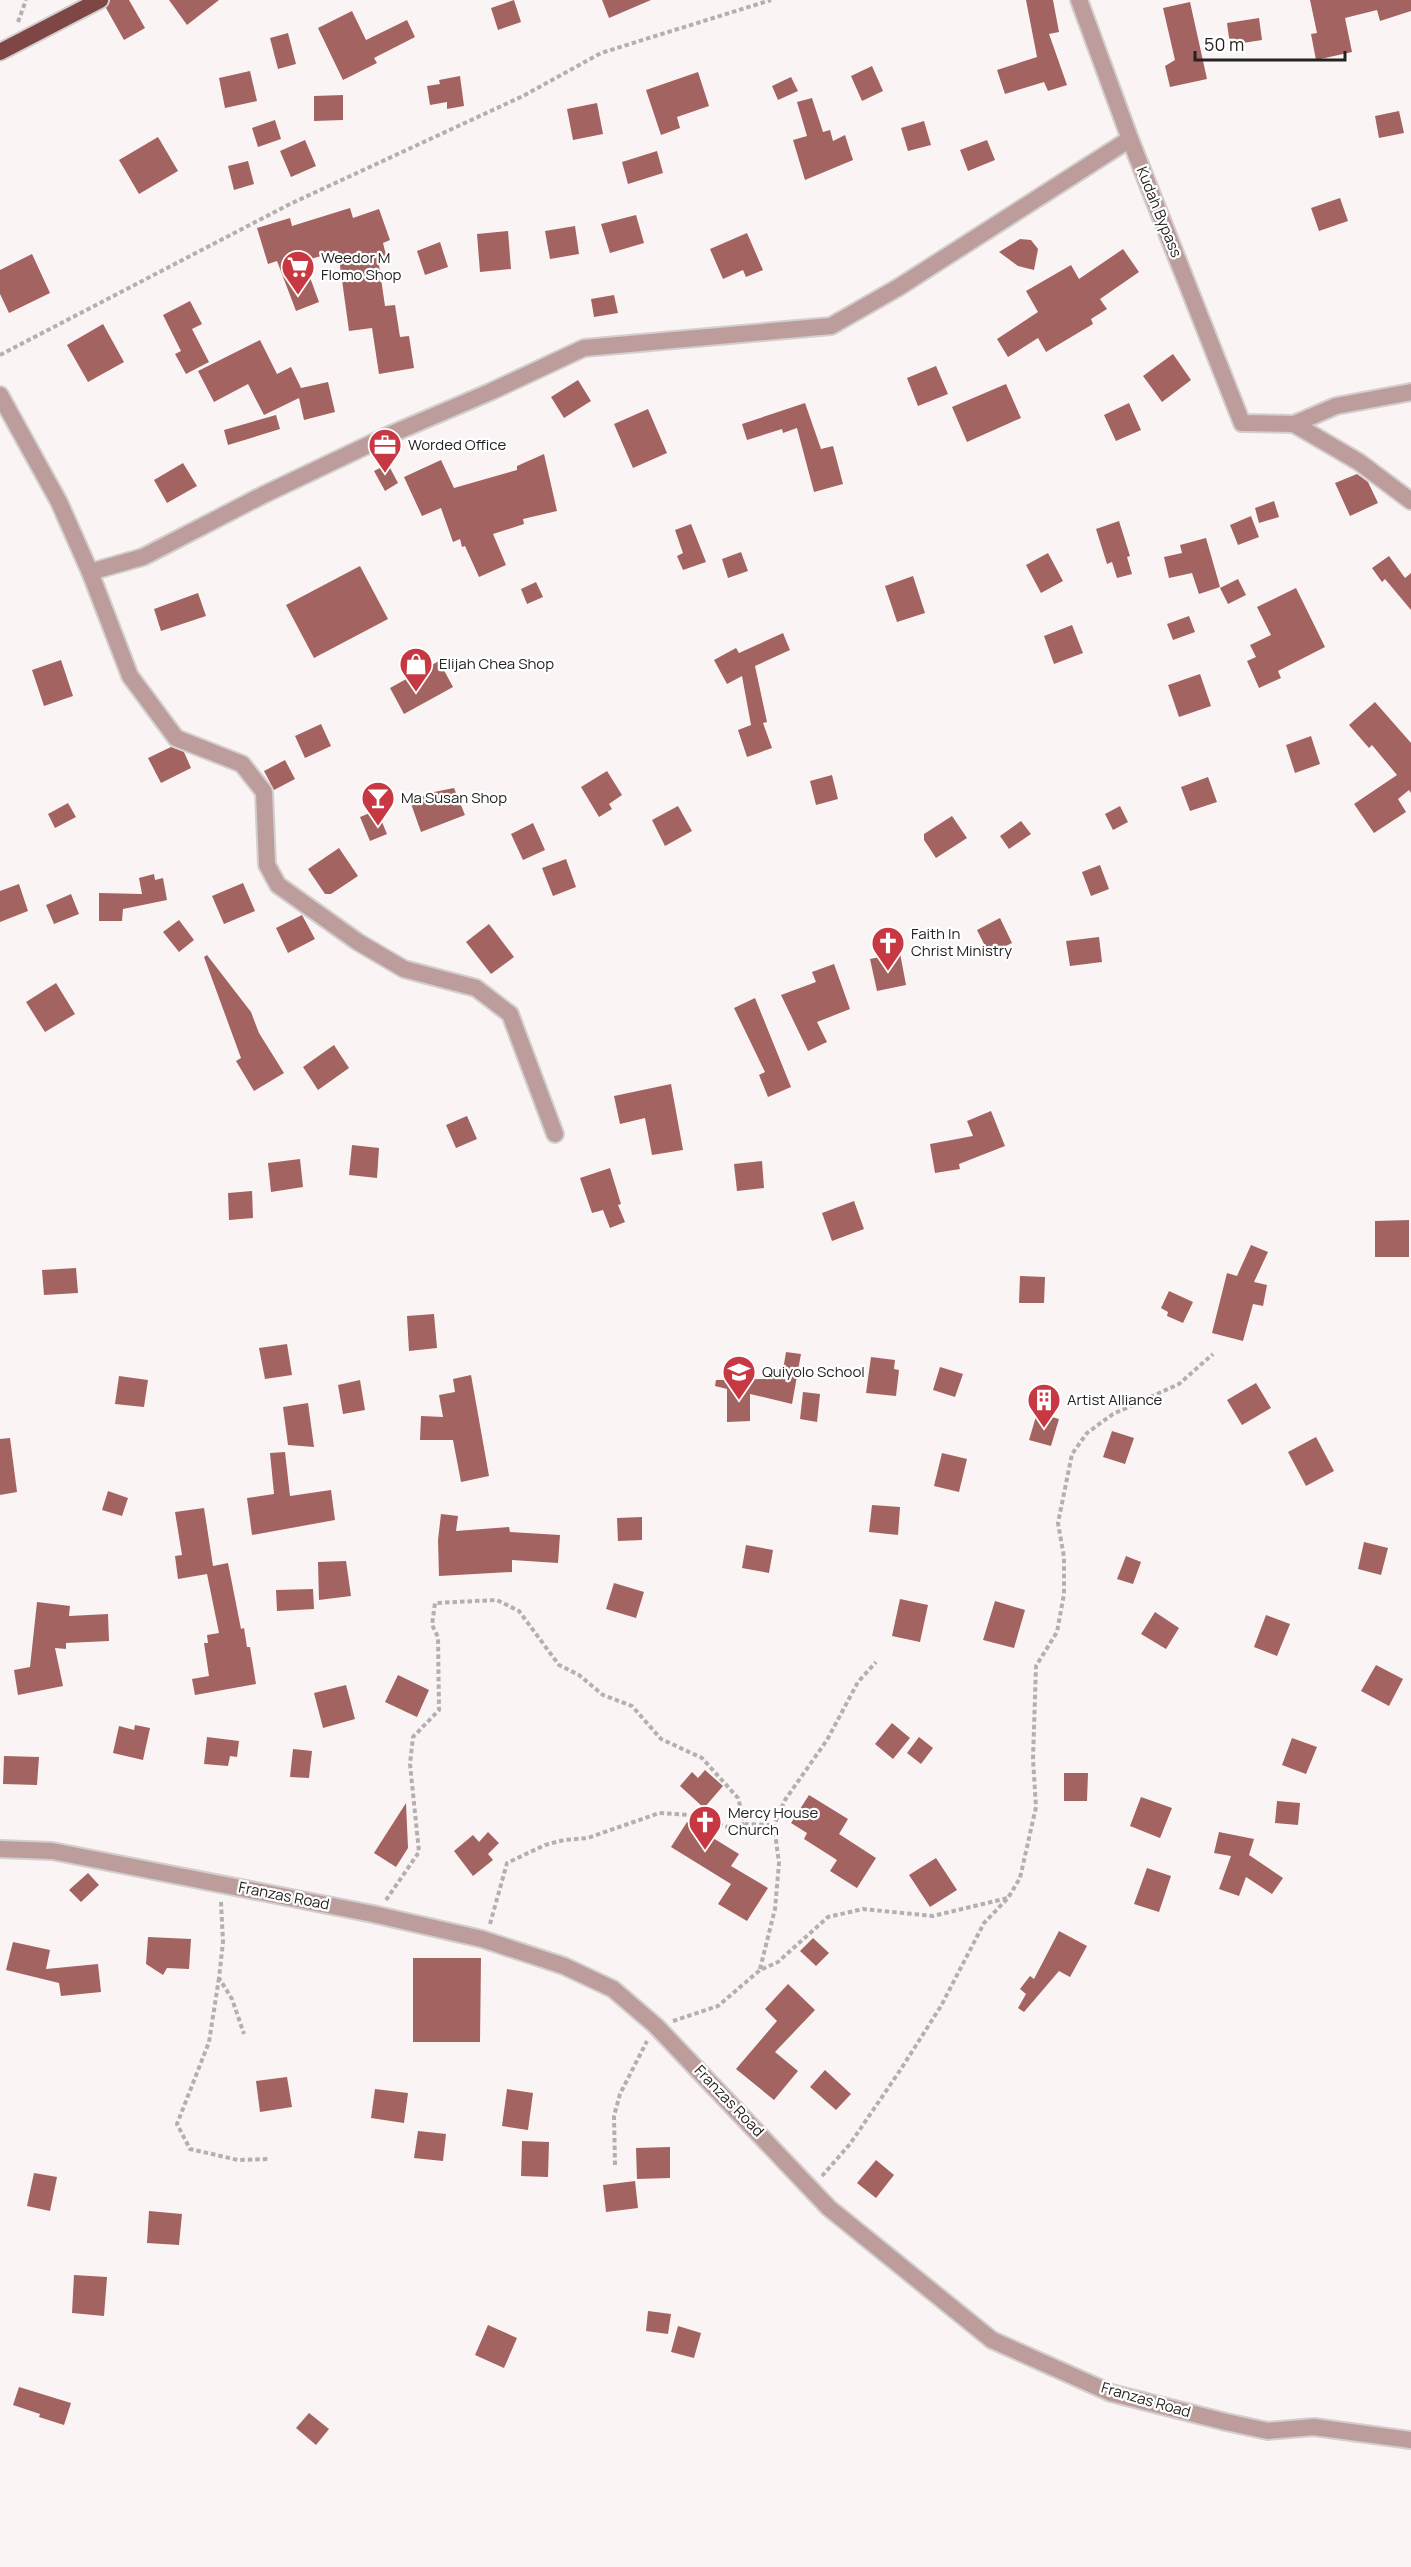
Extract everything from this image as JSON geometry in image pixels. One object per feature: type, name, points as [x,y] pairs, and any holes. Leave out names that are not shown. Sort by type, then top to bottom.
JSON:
[{"type":"highway","points":[[0,52],[100,0]]},
{"type":"street","name":"Kudah Bypass","points":[[1079,0],[1130,139],[1242,423],[1294,424]]},
{"type":"street","points":[[90,572],[143,557],[263,495],[389,435],[490,392],[584,348],[831,327],[899,287],[1130,139]]},
{"type":"street","points":[[1294,424],[1336,406],[1411,392]]},
{"type":"street","points":[[0,395],[59,502],[90,572],[130,676],[176,738],[242,764],[264,792],[267,865],[278,885],[358,942],[404,969],[476,988],[510,1014],[555,1134]]},
{"type":"street","points":[[1294,424],[1359,462],[1411,501]]},
{"type":"street","name":"Franzas Road","points":[[0,1849],[52,1851],[373,1914],[482,1940],[564,1966],[613,1989],[656,2026],[829,2208],[992,2340],[1111,2392],[1268,2431],[1314,2427],[1411,2440]]},
{"type":"path","points":[[0,355],[290,204],[523,96],[601,53],[771,0]]},
{"type":"path","points":[[812,2188],[850,2144],[888,2088],[941,2006],[984,1923],[1008,1898],[1020,1878],[1036,1807],[1033,1759],[1036,1666],[1058,1632],[1064,1594],[1064,1557],[1058,1523],[1072,1454],[1087,1432],[1113,1414],[1179,1384],[1213,1354]]},
{"type":"path","points":[[373,1914],[394,1890],[419,1852],[410,1764],[413,1737],[439,1710],[441,1687],[438,1637],[432,1625],[435,1603],[497,1600],[519,1611],[559,1665],[579,1675],[603,1695],[632,1706],[662,1739],[702,1758],[738,1798],[746,1824]]},
{"type":"path","points":[[760,1970],[775,1909],[779,1863],[774,1825],[785,1800],[827,1740],[858,1682],[876,1662]]},
{"type":"path","points":[[482,1940],[488,1935],[507,1863],[545,1845],[564,1840],[588,1838],[659,1814],[689,1815],[727,1827],[746,1824],[774,1825]]},
{"type":"path","points":[[220,1883],[223,1942],[209,2042],[177,2124],[190,2149],[238,2160],[270,2159]]},
{"type":"path","points":[[615,2165],[614,2116],[620,2094],[656,2026],[718,2006],[760,1970],[778,1962],[828,1917],[863,1909],[933,1916],[1008,1898]]},
{"type":"path","points":[[219,1978],[232,1999],[244,2034]]},
{"type":"building","points":[[110,0],[129,0],[145,28],[124,40],[106,8]]},
{"type":"building","points":[[169,0],[219,0],[187,25]]},
{"type":"building","points":[[514,0],[521,22],[498,30],[491,8]]},
{"type":"building","points":[[602,0],[651,0],[609,18]]},
{"type":"building","points":[[1026,0],[1053,0],[1059,32],[1049,34],[1067,85],[1048,91],[1044,82],[1005,94],[997,70],[1037,57]]},
{"type":"building","points":[[1310,0],[1411,0],[1411,11],[1380,21],[1377,10],[1345,18],[1352,52],[1316,60],[1311,34],[1317,33]]},
{"type":"building","points":[[1190,2],[1207,79],[1170,87],[1165,66],[1175,60],[1163,8]]},
{"type":"building","points":[[352,11],[366,40],[407,20],[415,37],[374,58],[377,63],[343,80],[318,28]]},
{"type":"building","points":[[1259,18],[1262,40],[1230,45],[1227,23]]},
{"type":"building","points":[[288,33],[296,64],[278,69],[270,38]]},
{"type":"building","points":[[872,66],[883,91],[862,101],[851,76]]},
{"type":"building","points":[[250,71],[257,101],[225,108],[219,78]]},
{"type":"building","points":[[698,72],[709,106],[677,117],[680,128],[661,135],[646,90]]},
{"type":"building","points":[[460,76],[464,106],[447,109],[447,102],[430,105],[427,86],[440,84],[439,80]]},
{"type":"building","points":[[791,77],[798,91],[778,100],[772,86]]},
{"type":"building","points":[[343,95],[343,120],[314,121],[314,96]]},
{"type":"building","points":[[812,98],[823,132],[830,130],[833,141],[845,135],[853,160],[805,180],[793,140],[807,136],[797,102]]},
{"type":"building","points":[[597,103],[603,134],[573,140],[567,109]]},
{"type":"building","points":[[1399,111],[1404,133],[1379,138],[1375,116]]},
{"type":"building","points":[[275,120],[281,139],[258,147],[252,128]]},
{"type":"building","points":[[924,121],[931,145],[908,151],[901,128]]},
{"type":"building","points":[[158,137],[178,171],[139,194],[119,160]]},
{"type":"building","points":[[305,140],[316,166],[291,177],[280,151]]},
{"type":"building","points":[[987,140],[995,160],[968,171],[960,150]]},
{"type":"building","points":[[657,151],[663,173],[628,184],[622,162]]},
{"type":"building","points":[[248,161],[254,184],[234,190],[228,166]]},
{"type":"building","points":[[1340,198],[1348,221],[1319,231],[1311,208]]},
{"type":"building","points":[[350,208],[353,218],[379,209],[390,240],[383,243],[388,263],[379,265],[385,306],[395,305],[400,337],[409,336],[414,368],[379,374],[372,328],[349,331],[338,251],[304,261],[319,302],[296,311],[277,261],[268,264],[257,228],[290,218],[292,226]]},
{"type":"building","points":[[636,215],[644,243],[610,253],[601,224]]},
{"type":"building","points":[[575,226],[579,254],[550,259],[545,231]]},
{"type":"building","points":[[508,231],[511,269],[480,272],[477,234]]},
{"type":"building","points":[[747,233],[763,270],[746,277],[743,270],[723,279],[710,249]]},
{"type":"building","points":[[1020,239],[1031,240],[1038,249],[1034,270],[1018,266],[999,252]]},
{"type":"building","points":[[440,242],[448,267],[425,275],[417,251]]},
{"type":"building","points":[[1123,249],[1139,272],[1100,299],[1107,309],[1091,319],[1093,324],[1046,352],[1038,338],[1008,357],[997,339],[1038,312],[1026,291],[1071,265],[1079,279]]},
{"type":"building","points":[[32,254],[50,293],[9,313],[0,294],[0,270]]},
{"type":"building","points":[[614,295],[618,313],[594,317],[591,299]]},
{"type":"building","points":[[190,301],[202,324],[192,329],[209,362],[186,374],[175,354],[181,351],[163,315]]},
{"type":"building","points":[[103,324],[124,362],[88,382],[67,345]]},
{"type":"building","points":[[260,340],[277,374],[291,367],[301,388],[328,382],[335,412],[304,420],[299,398],[264,415],[248,384],[214,402],[198,371]]},
{"type":"building","points":[[1173,354],[1191,380],[1162,402],[1143,376]]},
{"type":"building","points":[[936,366],[948,394],[918,406],[907,378]]},
{"type":"building","points":[[578,380],[591,401],[564,418],[551,397]]},
{"type":"building","points":[[1006,384],[1021,418],[967,442],[952,407]]},
{"type":"building","points":[[805,403],[821,449],[833,446],[843,484],[814,492],[797,428],[783,433],[782,429],[747,440],[742,424]]},
{"type":"building","points":[[1129,403],[1141,430],[1116,441],[1104,415]]},
{"type":"building","points":[[648,409],[667,453],[633,468],[614,424]]},
{"type":"building","points":[[276,415],[280,429],[228,445],[224,430]]},
{"type":"building","points":[[544,454],[557,511],[523,519],[524,524],[493,534],[506,565],[479,577],[460,539],[453,542],[441,508],[422,516],[404,477],[441,460],[454,488],[517,470],[517,466]]},
{"type":"building","points":[[183,463],[197,486],[167,503],[154,480]]},
{"type":"building","points":[[388,464],[398,483],[385,491],[374,471]]},
{"type":"building","points":[[1357,474],[1368,482],[1378,503],[1350,516],[1335,483]]},
{"type":"building","points":[[1274,501],[1279,517],[1259,523],[1255,508]]},
{"type":"building","points":[[1251,516],[1259,537],[1238,545],[1230,525]]},
{"type":"building","points":[[1119,521],[1130,556],[1127,557],[1132,574],[1117,578],[1112,562],[1107,564],[1096,529]]},
{"type":"building","points":[[691,524],[706,562],[683,570],[677,556],[683,553],[675,530]]},
{"type":"building","points":[[1206,538],[1220,587],[1199,594],[1192,573],[1169,578],[1164,557],[1182,553],[1180,545]]},
{"type":"building","points":[[741,552],[748,571],[728,578],[722,559]]},
{"type":"building","points":[[1048,553],[1063,581],[1041,593],[1026,565]]},
{"type":"building","points":[[1389,556],[1405,578],[1411,573],[1411,610],[1385,579],[1382,582],[1372,568]]},
{"type":"building","points":[[360,566],[388,619],[314,658],[286,605]]},
{"type":"building","points":[[913,576],[925,613],[897,622],[885,586]]},
{"type":"building","points":[[1238,579],[1246,595],[1228,604],[1220,588]]},
{"type":"building","points":[[536,582],[543,597],[527,604],[521,589]]},
{"type":"building","points":[[1296,588],[1325,647],[1278,671],[1281,678],[1259,688],[1247,661],[1256,657],[1250,645],[1271,635],[1257,607]]},
{"type":"building","points":[[198,593],[206,616],[161,631],[154,609]]},
{"type":"building","points":[[1189,616],[1195,632],[1173,640],[1167,624]]},
{"type":"building","points":[[1072,625],[1083,653],[1054,664],[1044,636]]},
{"type":"building","points":[[783,633],[790,650],[755,666],[767,722],[763,723],[772,748],[747,757],[738,730],[751,725],[742,676],[727,684],[714,660],[736,648],[739,653]]},
{"type":"building","points":[[61,660],[73,696],[44,706],[32,670]]},
{"type":"building","points":[[439,661],[453,687],[404,714],[390,688]]},
{"type":"building","points":[[1200,674],[1211,706],[1179,717],[1168,685]]},
{"type":"building","points":[[1375,702],[1411,743],[1411,793],[1409,790],[1398,799],[1406,812],[1374,833],[1354,804],[1397,775],[1372,745],[1369,748],[1349,725]]},
{"type":"building","points":[[321,724],[331,746],[305,758],[295,736]]},
{"type":"building","points":[[1311,736],[1320,764],[1295,773],[1286,745]]},
{"type":"building","points":[[171,747],[184,752],[191,768],[161,783],[148,758]]},
{"type":"building","points":[[285,760],[295,779],[274,790],[264,771]]},
{"type":"building","points":[[607,771],[622,795],[609,804],[612,809],[599,817],[581,787]]},
{"type":"building","points":[[832,775],[838,799],[816,805],[810,781]]},
{"type":"building","points":[[1208,777],[1217,802],[1190,811],[1181,787]]},
{"type":"building","points":[[454,788],[465,815],[421,832],[410,801],[434,792]]},
{"type":"building","points":[[68,803],[76,817],[55,828],[48,814]]},
{"type":"building","points":[[678,806],[692,831],[665,846],[652,820]]},
{"type":"building","points":[[1120,806],[1128,822],[1113,830],[1105,814]]},
{"type":"building","points":[[377,810],[387,834],[370,841],[360,817]]},
{"type":"building","points":[[952,816],[967,838],[936,858],[924,840],[924,834]]},
{"type":"building","points":[[1021,821],[1031,834],[1009,849],[1000,836]]},
{"type":"building","points":[[533,823],[545,850],[523,860],[511,834]]},
{"type":"building","points":[[339,848],[358,876],[331,894],[325,894],[308,869]]},
{"type":"building","points":[[566,859],[576,887],[553,896],[542,868]]},
{"type":"building","points":[[1100,865],[1109,889],[1091,896],[1082,872]]},
{"type":"building","points":[[154,874],[155,880],[163,878],[167,900],[123,909],[122,921],[99,921],[99,893],[142,894],[139,878]]},
{"type":"building","points":[[243,883],[255,911],[224,924],[212,896]]},
{"type":"building","points":[[19,884],[28,911],[0,922],[0,891]]},
{"type":"building","points":[[71,894],[79,914],[54,924],[46,905]]},
{"type":"building","points":[[302,915],[315,939],[288,953],[276,928]]},
{"type":"building","points":[[1000,918],[1012,943],[989,954],[977,930]]},
{"type":"building","points":[[179,920],[194,940],[179,952],[163,932]]},
{"type":"building","points":[[489,924],[514,957],[491,974],[466,942]]},
{"type":"building","points":[[1099,937],[1102,962],[1070,966],[1066,941]]},
{"type":"building","name":"Faith In Christ Ministry","points":[[900,953],[906,985],[877,991],[870,959]]},
{"type":"building","points":[[207,955],[251,1012],[259,1033],[284,1073],[254,1091],[236,1061],[241,1058],[204,957]]},
{"type":"building","points":[[834,964],[850,1009],[817,1022],[827,1042],[808,1051],[781,995],[816,982],[812,972]]},
{"type":"building","points":[[56,983],[75,1014],[45,1032],[26,1002]]},
{"type":"building","points":[[755,998],[791,1087],[768,1097],[759,1075],[765,1072],[734,1008]]},
{"type":"building","points":[[334,1045],[349,1068],[318,1090],[303,1067]]},
{"type":"building","points":[[671,1084],[683,1150],[652,1155],[645,1118],[620,1124],[614,1096]]},
{"type":"building","points":[[991,1111],[1005,1146],[959,1164],[960,1169],[935,1173],[930,1144],[973,1136],[967,1121]]},
{"type":"building","points":[[467,1116],[477,1139],[456,1148],[446,1125]]},
{"type":"building","points":[[352,1145],[379,1148],[377,1178],[349,1175]]},
{"type":"building","points":[[300,1159],[303,1187],[271,1192],[268,1163]]},
{"type":"building","points":[[762,1161],[764,1188],[737,1191],[734,1164]]},
{"type":"building","points":[[610,1168],[621,1204],[618,1205],[625,1222],[610,1228],[603,1210],[592,1213],[580,1178]]},
{"type":"building","points":[[252,1191],[253,1218],[229,1220],[228,1193]]},
{"type":"building","points":[[854,1201],[864,1229],[832,1241],[822,1213]]},
{"type":"building","points":[[1409,1220],[1409,1257],[1375,1257],[1375,1221]]},
{"type":"building","points":[[1251,1245],[1268,1252],[1254,1282],[1267,1285],[1263,1306],[1253,1304],[1243,1341],[1212,1333],[1227,1273],[1237,1276]]},
{"type":"building","points":[[76,1268],[78,1293],[44,1295],[42,1270]]},
{"type":"building","points":[[1020,1276],[1045,1277],[1044,1303],[1019,1303]]},
{"type":"building","points":[[1169,1291],[1193,1302],[1183,1323],[1167,1316],[1168,1312],[1161,1308]]},
{"type":"building","points":[[434,1314],[437,1348],[409,1351],[407,1316]]},
{"type":"building","points":[[287,1344],[292,1375],[265,1379],[259,1348]]},
{"type":"building","points":[[786,1352],[801,1354],[792,1404],[750,1394],[750,1421],[727,1422],[727,1389],[715,1386],[716,1380],[768,1379],[771,1367],[783,1370]]},
{"type":"building","points":[[871,1357],[895,1360],[894,1369],[899,1370],[896,1396],[866,1393]]},
{"type":"building","points":[[940,1367],[963,1374],[955,1397],[933,1390]]},
{"type":"building","points":[[471,1375],[489,1476],[461,1482],[453,1440],[420,1440],[421,1416],[443,1417],[439,1395],[455,1392],[453,1379]]},
{"type":"building","points":[[119,1376],[148,1380],[144,1407],[115,1404]]},
{"type":"building","points":[[360,1380],[365,1410],[343,1414],[338,1385]]},
{"type":"building","points":[[1256,1383],[1271,1408],[1242,1425],[1227,1400]]},
{"type":"building","points":[[803,1392],[820,1394],[817,1422],[800,1419]]},
{"type":"building","points":[[308,1403],[314,1447],[288,1445],[283,1407]]},
{"type":"building","name":"Artist Alliance","points":[[1037,1413],[1059,1419],[1051,1446],[1029,1440]]},
{"type":"building","points":[[1112,1431],[1134,1438],[1125,1464],[1103,1457]]},
{"type":"building","points":[[1316,1437],[1334,1471],[1306,1486],[1288,1452]]},
{"type":"building","points":[[10,1438],[17,1492],[0,1495],[0,1439]]},
{"type":"building","points":[[285,1452],[290,1496],[331,1490],[335,1520],[252,1535],[247,1498],[274,1494],[270,1453]]},
{"type":"building","points":[[942,1453],[967,1459],[959,1492],[934,1486]]},
{"type":"building","points":[[108,1491],[128,1498],[122,1516],[102,1510]]},
{"type":"building","points":[[872,1505],[900,1507],[898,1535],[869,1532]]},
{"type":"building","points":[[204,1508],[213,1566],[228,1563],[241,1629],[244,1628],[247,1647],[250,1647],[256,1684],[195,1695],[192,1679],[209,1676],[204,1643],[208,1643],[207,1635],[219,1633],[207,1574],[178,1579],[175,1556],[182,1555],[175,1512]]},
{"type":"building","points":[[441,1514],[458,1516],[456,1531],[509,1527],[510,1532],[560,1535],[558,1563],[512,1560],[512,1572],[439,1576],[438,1540]]},
{"type":"building","points":[[642,1517],[642,1540],[618,1541],[617,1518]]},
{"type":"building","points":[[1364,1542],[1388,1548],[1381,1575],[1358,1569]]},
{"type":"building","points":[[746,1545],[773,1550],[769,1573],[742,1568]]},
{"type":"building","points":[[1126,1556],[1141,1562],[1133,1584],[1117,1579]]},
{"type":"building","points":[[346,1561],[351,1596],[319,1600],[318,1562]]},
{"type":"building","points":[[614,1583],[644,1592],[636,1618],[606,1609]]},
{"type":"building","points":[[313,1589],[314,1609],[277,1611],[276,1590]]},
{"type":"building","points":[[900,1599],[928,1605],[920,1642],[892,1636]]},
{"type":"building","points":[[995,1601],[1025,1610],[1014,1648],[983,1640]]},
{"type":"building","points":[[37,1602],[70,1606],[69,1616],[108,1614],[109,1641],[66,1643],[66,1649],[55,1648],[63,1686],[18,1695],[14,1670],[30,1667]]},
{"type":"building","points":[[1155,1612],[1179,1628],[1166,1649],[1141,1634]]},
{"type":"building","points":[[1266,1615],[1290,1624],[1277,1656],[1254,1647]]},
{"type":"building","points":[[1376,1665],[1403,1679],[1389,1706],[1361,1691]]},
{"type":"building","points":[[398,1675],[429,1690],[417,1717],[385,1702]]},
{"type":"building","points":[[346,1685],[355,1719],[323,1728],[314,1693]]},
{"type":"building","points":[[892,1723],[910,1738],[893,1759],[875,1744]]},
{"type":"building","points":[[135,1725],[150,1728],[143,1760],[113,1753],[119,1726],[134,1730]]},
{"type":"building","points":[[207,1737],[239,1741],[237,1757],[230,1756],[228,1766],[204,1764]]},
{"type":"building","points":[[919,1737],[933,1748],[921,1764],[907,1753]]},
{"type":"building","points":[[1292,1738],[1317,1747],[1306,1774],[1282,1765]]},
{"type":"building","points":[[293,1749],[312,1751],[309,1778],[290,1777]]},
{"type":"building","points":[[4,1756],[39,1757],[37,1785],[3,1784]]},
{"type":"building","points":[[705,1770],[723,1786],[704,1808],[680,1786],[692,1772],[698,1778]]},
{"type":"building","points":[[1064,1773],[1088,1773],[1087,1801],[1064,1801]]},
{"type":"building","points":[[809,1795],[848,1819],[839,1834],[876,1858],[857,1888],[830,1871],[837,1860],[804,1839],[807,1833],[791,1823]]},
{"type":"building","points":[[1141,1797],[1172,1808],[1160,1838],[1130,1826]]},
{"type":"building","points":[[1277,1801],[1300,1803],[1298,1825],[1275,1823]]},
{"type":"building","points":[[406,1803],[408,1848],[396,1867],[374,1853]]},
{"type":"building","points":[[687,1822],[739,1854],[731,1866],[768,1888],[747,1921],[718,1904],[731,1884],[671,1847]]},
{"type":"building","points":[[488,1832],[499,1843],[488,1854],[493,1860],[473,1876],[454,1851],[473,1835],[479,1842]]},
{"type":"building","points":[[1219,1832],[1254,1839],[1249,1855],[1283,1878],[1272,1894],[1246,1877],[1239,1896],[1219,1889],[1231,1856],[1214,1853]]},
{"type":"building","points":[[936,1858],[957,1890],[930,1907],[909,1875]]},
{"type":"building","points":[[1147,1868],[1171,1876],[1159,1912],[1134,1904]]},
{"type":"building","points":[[88,1873],[99,1885],[81,1902],[69,1890]]},
{"type":"building","points":[[1059,1931],[1087,1946],[1070,1977],[1059,1971],[1024,2012],[1018,2008],[1026,1994],[1020,1989],[1030,1976],[1034,1979]]},
{"type":"building","points":[[148,1937],[191,1939],[189,1969],[167,1968],[163,1975],[146,1964]]},
{"type":"building","points":[[813,1938],[829,1953],[816,1966],[800,1951]]},
{"type":"building","points":[[13,1942],[50,1950],[46,1969],[98,1964],[101,1992],[61,1996],[59,1983],[6,1970]]},
{"type":"building","points":[[413,1958],[481,1958],[480,2042],[413,2042]]},
{"type":"building","points":[[788,1984],[815,2010],[775,2052],[798,2071],[774,2100],[736,2069],[777,2021],[765,2009]]},
{"type":"building","points":[[825,2070],[851,2094],[836,2110],[810,2087]]},
{"type":"building","points":[[287,2077],[292,2107],[260,2112],[256,2081]]},
{"type":"building","points":[[375,2089],[408,2093],[404,2123],[371,2118]]},
{"type":"building","points":[[507,2089],[533,2093],[528,2130],[502,2126]]},
{"type":"building","points":[[418,2131],[446,2134],[443,2161],[414,2158]]},
{"type":"building","points":[[522,2141],[549,2142],[548,2177],[521,2176]]},
{"type":"building","points":[[670,2147],[670,2178],[637,2179],[636,2148]]},
{"type":"building","points":[[876,2160],[894,2175],[876,2198],[857,2183]]},
{"type":"building","points":[[34,2173],[57,2177],[50,2211],[27,2206]]},
{"type":"building","points":[[635,2181],[638,2208],[606,2212],[603,2185]]},
{"type":"building","points":[[149,2211],[182,2214],[179,2245],[147,2243]]},
{"type":"building","points":[[74,2275],[107,2277],[104,2316],[72,2313]]},
{"type":"building","points":[[648,2311],[671,2314],[668,2334],[646,2331]]},
{"type":"building","points":[[488,2325],[517,2338],[504,2368],[475,2355]]},
{"type":"building","points":[[678,2326],[701,2333],[694,2358],[671,2352]]},
{"type":"building","points":[[19,2387],[71,2403],[64,2425],[13,2405]]},
{"type":"building","points":[[309,2413],[329,2429],[316,2445],[296,2428]]},
{"type":"place","name":"Weedor M Flomo Shop","points":[[298,296]]},
{"type":"place","name":"Worded Office","points":[[385,474]]},
{"type":"place","name":"Elijah Chea Shop","points":[[416,693]]},
{"type":"place","name":"Ma Susan Shop","points":[[378,827]]},
{"type":"place","name":"Faith In Christ Ministry","points":[[888,972]]},
{"type":"place","name":"Quiyolo School","points":[[739,1401]]},
{"type":"place","name":"Artist Alliance","points":[[1044,1429]]},
{"type":"place","name":"Mercy House Church","points":[[705,1851]]}]
